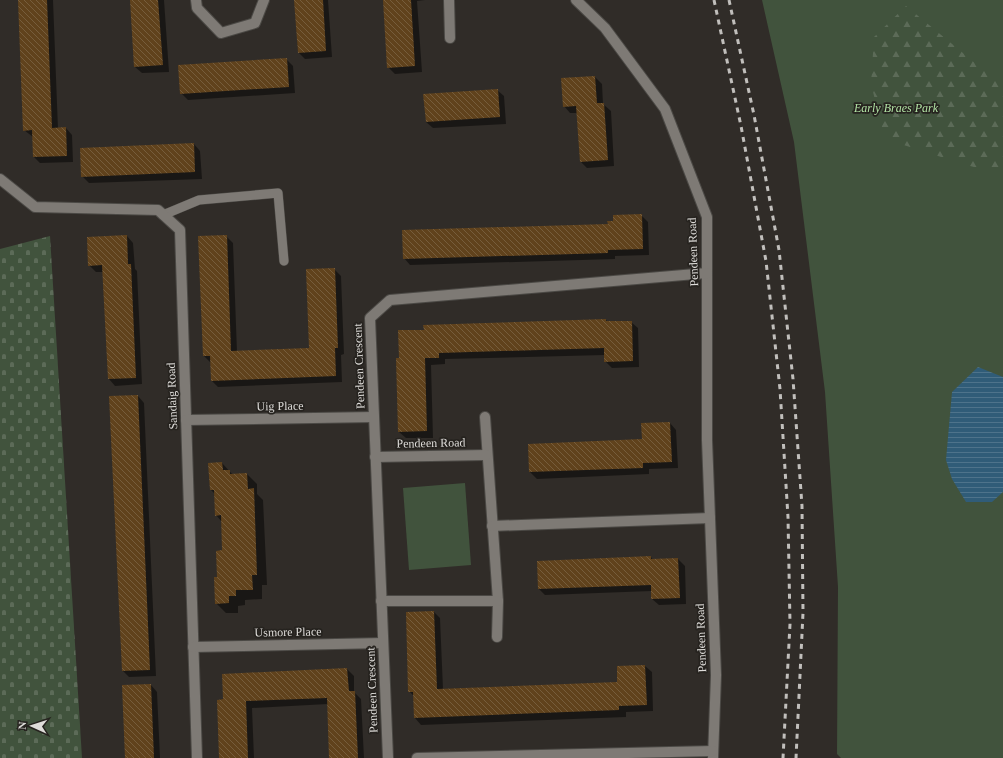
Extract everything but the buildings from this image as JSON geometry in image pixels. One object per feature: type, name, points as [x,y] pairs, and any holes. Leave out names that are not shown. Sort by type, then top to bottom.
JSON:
[{"type":"street","points":[[196,0],[197,8],[221,32],[255,23],[264,0]]},
{"type":"street","points":[[449,0],[450,38]]},
{"type":"street","name":"Pendeen Road","points":[[576,0],[605,28],[665,109],[707,217],[707,440],[716,675],[713,754]]},
{"type":"street","name":"Sandaig Road","points":[[0,179],[35,207],[158,210],[180,230],[197,758]]},
{"type":"street","name":"Pendeen Crescent","points":[[388,758],[370,318],[390,300],[707,273]]},
{"type":"street","name":"Uig Place","points":[[186,420],[374,417]]},
{"type":"street","points":[[485,417],[486,455],[498,601],[497,637]]},
{"type":"street","name":"Pendeen Road","points":[[375,457],[486,455]]},
{"type":"street","points":[[492,526],[710,518]]},
{"type":"street","points":[[381,601],[498,601]]},
{"type":"street","name":"Usmore Place","points":[[193,647],[383,643]]},
{"type":"street","points":[[417,758],[713,754]]},
{"type":"lane","points":[[163,215],[199,200],[278,193],[284,262]]},
{"type":"green space","name":"Early Braes Park","points":[[762,0],[1003,0],[1003,758],[841,758],[837,754],[838,587],[825,392],[794,142]]},
{"type":"green space","points":[[906,6],[1003,86],[1003,175],[885,139],[871,84],[874,37]]},
{"type":"green space","points":[[50,236],[82,758],[0,758],[0,249]]},
{"type":"green space","points":[[465,483],[471,565],[409,570],[403,488]]},
{"type":"water","points":[[978,367],[1003,377],[1003,492],[992,502],[966,502],[952,479],[946,460],[952,392]]},
{"type":"railway","points":[[714,0],[741,126],[766,261],[780,389],[788,517],[790,624],[783,758]]},
{"type":"railway","points":[[729,0],[754,115],[779,250],[793,379],[802,506],[803,613],[796,758]]}]
